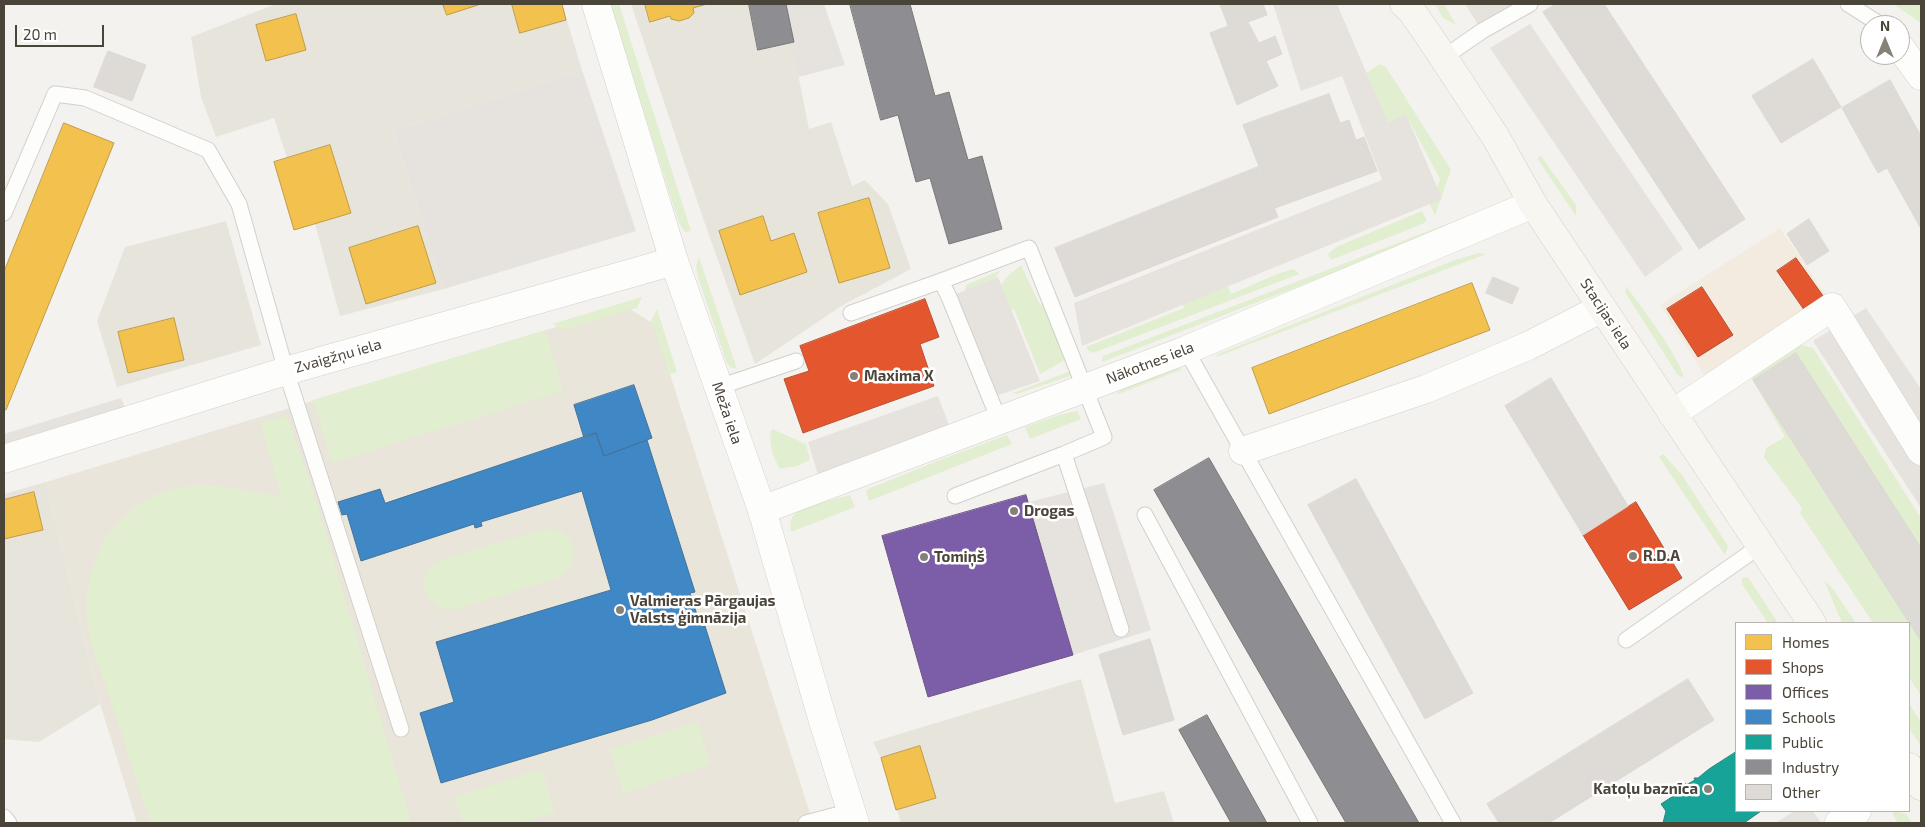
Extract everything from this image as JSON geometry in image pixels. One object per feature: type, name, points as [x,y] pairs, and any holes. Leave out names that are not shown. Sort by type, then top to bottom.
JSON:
[{"type":"main road","name":"Stacijas iela","points":[[1408,6],[1495,136],[1533,204],[1811,622]]},
{"type":"main road","points":[[1910,770],[1921,786]]},
{"type":"street","name":"Meža iela","points":[[596,4],[674,261],[762,510],[853,817]]},
{"type":"street","points":[[1910,61],[1921,76]]},
{"type":"street","name":"Nākotnes iela","points":[[762,510],[1186,350],[1533,204]]},
{"type":"street","name":"Zvaigžņu iela","points":[[4,459],[286,371],[674,261]]},
{"type":"street","points":[[1672,414],[1832,307],[1921,451]]},
{"type":"street","points":[[1243,451],[1426,389],[1528,346],[1602,308]]},
{"type":"street","points":[[1839,823],[1855,812]]},
{"type":"lane","points":[[1443,58],[1482,31],[1530,4]]},
{"type":"lane","points":[[1848,4],[1865,15]]},
{"type":"lane","points":[[4,213],[55,94],[85,98],[208,150],[239,204],[286,371],[401,729]]},
{"type":"lane","points":[[851,313],[1028,248],[1104,437],[955,496]]},
{"type":"lane","points":[[941,281],[999,420]]},
{"type":"lane","points":[[1186,350],[1453,823]]},
{"type":"lane","points":[[718,387],[796,361]]},
{"type":"lane","points":[[1064,454],[1121,629]]},
{"type":"lane","points":[[1145,515],[1310,823]]},
{"type":"lane","points":[[1626,640],[1760,546]]},
{"type":"lane","points":[[4,817],[9,823]]},
{"type":"lane","points":[[806,823],[853,817]]},
{"type":"shaded area","points":[[276,4],[562,4],[582,70],[393,131],[444,289],[340,316],[315,224],[294,230],[274,162],[287,158],[274,118],[216,137],[201,97],[191,37]]},
{"type":"shaded area","points":[[631,4],[784,4],[809,129],[831,122],[852,186],[865,180],[888,204],[911,269],[843,305],[755,364],[704,221]]},
{"type":"shaded area","points":[[784,4],[824,4],[845,65],[798,77]]},
{"type":"shaded area","points":[[1273,4],[1337,4],[1388,123],[1406,114],[1442,199],[1082,346],[1074,303],[1382,180],[1342,76],[1301,91]]},
{"type":"shaded area","points":[[1465,4],[1523,4],[1482,31]]},
{"type":"shaded area","points":[[1530,24],[1683,249],[1645,277],[1490,48]]},
{"type":"shaded area","points":[[582,70],[636,231],[444,289],[393,131]]},
{"type":"shaded area","points":[[226,221],[261,345],[117,387],[97,321],[125,247]]},
{"type":"shaded area","points":[[1780,228],[1830,300],[1706,378],[1660,305]]},
{"type":"shaded area","points":[[998,277],[1040,381],[990,398],[949,297]]},
{"type":"shaded area","points":[[625,306],[654,324],[813,823],[137,823],[100,704],[46,482]]},
{"type":"shaded area","points":[[1866,308],[1921,389],[1921,508],[1813,341]]},
{"type":"shaded area","points":[[938,396],[954,438],[822,488],[808,442]]},
{"type":"shaded area","points":[[121,398],[130,419],[4,459],[4,434]]},
{"type":"shaded area","points":[[46,482],[100,704],[39,742],[4,739],[4,494]]},
{"type":"shaded area","points":[[1104,483],[1151,630],[1073,655],[1029,502]]},
{"type":"shaded area","points":[[1081,679],[1115,803],[1164,791],[1174,823],[901,823],[881,758],[873,742]]},
{"type":"shaded area","points":[[1793,812],[1814,812],[1821,823],[1775,823]]},
{"type":"green space","points":[[610,4],[619,4],[691,231],[685,232],[679,223]]},
{"type":"green space","points":[[1435,4],[1444,4],[1456,25],[1443,18]]},
{"type":"green space","points":[[1893,4],[1921,4],[1921,23]]},
{"type":"green space","points":[[1380,64],[1386,67],[1451,170],[1435,215],[1430,205],[1440,179],[1406,115],[1388,124],[1366,73]]},
{"type":"green space","points":[[1541,156],[1576,205],[1576,216],[1537,158]]},
{"type":"green space","points":[[1422,211],[1427,221],[1420,225],[1331,260],[1328,254],[1336,247]]},
{"type":"green space","points":[[1460,219],[1450,228],[1102,362],[1103,356]]},
{"type":"green space","points":[[1479,253],[1486,254],[1216,357],[1218,354],[1455,260]]},
{"type":"green space","points":[[699,257],[737,369],[730,367],[726,361],[698,277],[696,266]]},
{"type":"green space","points":[[1021,265],[1040,305],[1047,301],[1068,358],[1040,374],[1014,309],[976,323],[975,317],[1009,275]]},
{"type":"green space","points":[[1219,267],[1231,294],[1280,273],[1294,269],[1299,274],[1093,353],[1086,347],[1184,308],[1175,286]]},
{"type":"green space","points":[[1001,270],[971,309],[964,294],[966,285]]},
{"type":"green space","points":[[1626,286],[1667,344],[1681,368],[1684,378],[1677,374],[1625,292]]},
{"type":"green space","points":[[642,297],[637,308],[564,330],[552,324]]},
{"type":"green space","points":[[657,309],[677,372],[670,374],[651,321]]},
{"type":"green space","points":[[539,332],[547,335],[563,391],[332,463],[313,400]]},
{"type":"green space","points":[[1798,344],[1813,348],[1921,518],[1921,696],[1910,679],[1910,622],[1872,622],[1800,513],[1802,508],[1764,457],[1766,448],[1785,437],[1751,377]]},
{"type":"green space","points":[[1175,368],[1183,369],[1116,395],[1121,389]]},
{"type":"green space","points":[[1073,370],[1070,376],[1017,394],[1013,393]]},
{"type":"green space","points":[[1077,411],[1081,419],[1030,439],[1025,427]]},
{"type":"green space","points":[[287,416],[316,500],[411,823],[150,823],[97,661],[88,627],[86,598],[95,562],[107,536],[133,509],[152,497],[171,489],[213,486],[281,497],[261,423]]},
{"type":"green space","points":[[772,429],[806,444],[810,460],[797,466],[780,469],[770,439]]},
{"type":"green space","points":[[1007,435],[1012,444],[869,501],[866,490]]},
{"type":"green space","points":[[1663,454],[1682,475],[1728,546],[1725,555],[1659,457]]},
{"type":"green space","points":[[850,495],[855,507],[791,532],[791,519],[797,512]]},
{"type":"green space","points":[[544,529],[561,532],[567,536],[572,545],[571,565],[555,579],[457,609],[441,609],[429,600],[424,588],[426,572],[436,562]]},
{"type":"green space","points":[[1748,577],[1777,622],[1767,622],[1742,584],[1742,578]]},
{"type":"green space","points":[[1824,580],[1833,589],[1855,622],[1842,622]]},
{"type":"green space","points":[[1910,705],[1921,723],[1921,746],[1910,730]]},
{"type":"green space","points":[[697,722],[711,765],[623,793],[610,750]]},
{"type":"green space","points":[[542,769],[555,812],[520,823],[463,823],[454,797]]},
{"type":"green space","points":[[1894,812],[1906,814],[1912,823],[1898,823],[1893,815]]},
{"type":"building: Homes","points":[[443,4],[481,4],[447,15]]},
{"type":"building: Homes","points":[[512,4],[562,4],[566,20],[520,33]]},
{"type":"building: Homes","points":[[645,4],[707,4],[693,8],[694,13],[689,18],[679,21],[671,19],[670,16],[650,22]]},
{"type":"building: Homes","points":[[296,14],[306,50],[266,61],[256,25]]},
{"type":"building: Homes","points":[[64,123],[114,143],[6,410],[4,409],[4,272]]},
{"type":"building: Homes","points":[[330,145],[351,213],[294,230],[274,162]]},
{"type":"building: Homes","points":[[869,198],[890,268],[839,283],[818,213]]},
{"type":"building: Homes","points":[[763,216],[771,241],[794,233],[807,272],[740,295],[719,231]]},
{"type":"building: Homes","points":[[418,226],[436,283],[366,304],[349,248]]},
{"type":"building: Homes","points":[[1472,283],[1490,330],[1269,414],[1252,368]]},
{"type":"building: Homes","points":[[174,318],[184,360],[128,373],[118,332]]},
{"type":"building: Homes","points":[[34,492],[43,530],[4,539],[4,500]]},
{"type":"building: Homes","points":[[920,746],[936,798],[896,810],[881,758]]},
{"type":"building: Shops","points":[[1796,258],[1826,300],[1807,314],[1777,271]]},
{"type":"building: Shops","points":[[1702,287],[1733,335],[1698,357],[1667,309]]},
{"type":"building: Shops","points":[[925,299],[939,337],[920,344],[934,386],[803,433],[784,379],[809,371],[800,346]]},
{"type":"building: Shops","name":"R.D.A","points":[[1636,502],[1682,578],[1629,610],[1583,535]]},
{"type":"building: Offices","points":[[1026,495],[1073,655],[928,697],[882,536]]},
{"type":"building: Schools","points":[[634,385],[652,438],[604,456],[596,433],[584,438],[574,405]]},
{"type":"building: Schools","name":"Valmieras Pārgaujas Valsts ģimnāzija","points":[[596,433],[604,456],[647,440],[695,592],[690,593],[701,627],[705,626],[726,693],[652,720],[441,783],[420,713],[454,702],[436,642],[611,590],[582,491],[481,522],[482,526],[475,528],[474,524],[361,561],[347,514],[342,515],[338,502],[380,489],[385,503]]},
{"type":"building: Public","name":"Katoļu baznīca","points":[[1735,753],[1735,812],[1760,812],[1744,823],[1663,823],[1666,811],[1661,804],[1678,793],[1677,791],[1683,785],[1695,780],[1694,778],[1698,778]]},
{"type":"building: Industry","points":[[749,4],[786,4],[794,42],[758,50]]},
{"type":"building: Industry","points":[[850,4],[910,4],[935,96],[949,92],[968,160],[982,156],[1002,229],[949,244],[930,178],[916,182],[898,115],[881,120]]},
{"type":"building: Industry","points":[[1209,458],[1419,823],[1346,823],[1154,490]]},
{"type":"building: Industry","points":[[1207,715],[1267,823],[1231,823],[1179,730]]},
{"type":"building: Other","points":[[1220,4],[1263,4],[1267,15],[1248,22],[1259,43],[1275,36],[1282,54],[1266,61],[1278,86],[1237,105],[1210,33],[1228,26]]},
{"type":"building: Other","points":[[1556,4],[1604,4],[1745,219],[1699,249],[1543,12]]},
{"type":"building: Other","points":[[108,51],[146,65],[132,101],[94,87]]},
{"type":"building: Other","points":[[1813,59],[1841,107],[1781,143],[1752,96]]},
{"type":"building: Other","points":[[1890,80],[1921,136],[1920,227],[1887,168],[1878,173],[1842,108]]},
{"type":"building: Other","points":[[1329,94],[1340,123],[1349,120],[1356,140],[1364,137],[1377,171],[1275,208],[1243,125]]},
{"type":"building: Other","points":[[1258,167],[1278,217],[1075,297],[1055,248]]},
{"type":"building: Other","points":[[1809,219],[1829,251],[1807,265],[1787,234]]},
{"type":"building: Other","points":[[1493,277],[1519,288],[1512,304],[1486,293]]},
{"type":"building: Other","points":[[1796,353],[1921,548],[1921,641],[1910,622],[1753,380]]},
{"type":"building: Other","points":[[1551,378],[1628,506],[1583,535],[1505,406]]},
{"type":"building: Other","points":[[1356,479],[1473,693],[1425,719],[1308,505]]},
{"type":"building: Other","points":[[1150,639],[1174,720],[1123,735],[1099,655]]},
{"type":"building: Other","points":[[1688,679],[1714,720],[1549,823],[1499,823],[1487,804]]},
{"type":"place","name":"Maxima X","points":[[854,376]]},
{"type":"place","name":"Drogas","points":[[1014,511]]},
{"type":"place","name":"R.D.A","points":[[1633,556]]},
{"type":"place","name":"Tomiņš","points":[[924,557]]},
{"type":"place","name":"Valmieras Pārgaujas Valsts ģimnāzija","points":[[620,610]]},
{"type":"place","name":"Katoļu baznīca","points":[[1708,789]]}]
